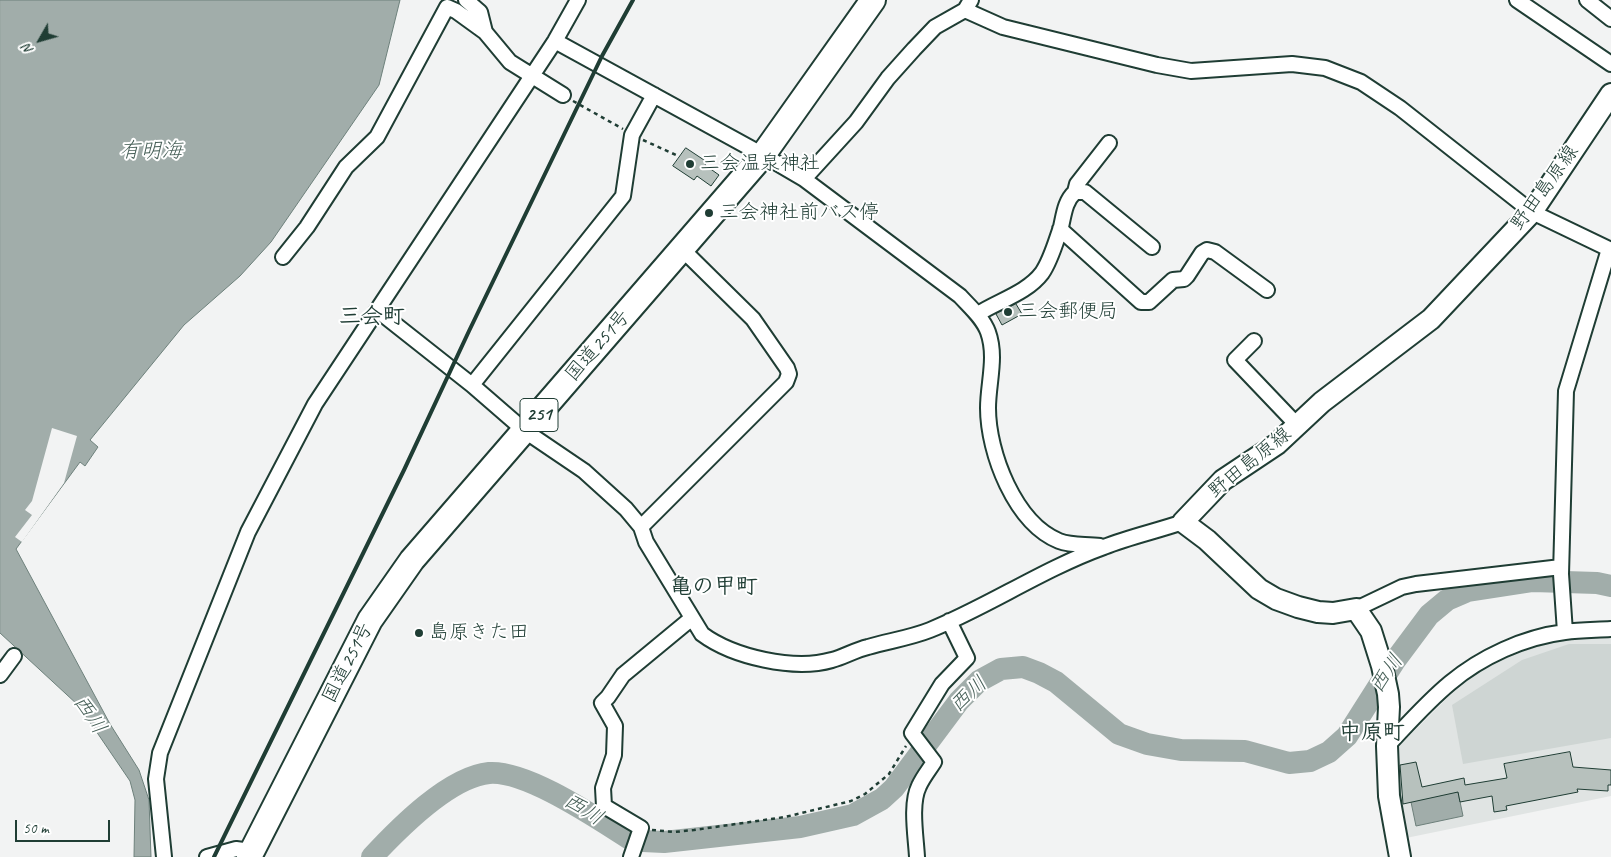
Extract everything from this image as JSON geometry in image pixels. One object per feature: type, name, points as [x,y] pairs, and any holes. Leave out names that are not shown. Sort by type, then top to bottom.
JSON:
[{"type":"highway","name":"国道251号","points":[[250,854],[370,620],[412,560],[764,155],[873,0]]},
{"type":"main road","name":"野田島原線","points":[[1183,522],[1223,480],[1277,444],[1322,402],[1431,319],[1532,212],[1611,94]]},
{"type":"main road","points":[[1183,522],[1207,540],[1259,590],[1276,599],[1318,612],[1333,613],[1356,609],[1371,631],[1382,666],[1388,694],[1386,746],[1389,796],[1400,857]]},
{"type":"street","points":[[466,0],[480,12],[485,32]]},
{"type":"street","points":[[164,857],[156,779],[160,753],[248,532],[315,404],[555,41],[578,0]]},
{"type":"street","points":[[1517,0],[1611,64]]},
{"type":"street","points":[[1586,0],[1611,19]]},
{"type":"street","points":[[804,179],[856,122],[888,78],[935,26],[968,5],[1003,26],[1157,65],[1191,71],[1292,64],[1325,68],[1360,82],[1400,108],[1532,212],[1610,249],[1566,391],[1561,571],[1565,632]]},
{"type":"street","points":[[283,257],[307,227],[346,167],[377,138],[447,7],[456,11],[485,32],[510,62],[563,95]]},
{"type":"street","points":[[555,41],[764,155],[804,179],[960,296],[978,314],[988,331],[992,360],[988,407],[989,424],[993,446],[1010,490],[1036,526],[1048,535],[1068,544],[1104,546]]},
{"type":"street","points":[[472,385],[622,196],[632,135],[654,95]]},
{"type":"street","points":[[978,314],[991,305],[1024,289],[1041,274],[1060,229],[1068,201],[1075,192],[1077,184],[1109,143]]},
{"type":"street","points":[[1075,192],[1085,192],[1152,247]]},
{"type":"street","points":[[1060,229],[1141,302],[1149,302],[1173,280],[1184,279],[1206,250],[1215,252],[1267,290]]},
{"type":"street","points":[[641,526],[789,377],[787,368],[753,319],[682,249]]},
{"type":"street","points":[[377,310],[472,385],[525,431],[584,471],[626,509],[641,526],[646,542],[702,634],[712,641],[756,658],[780,663],[807,664],[831,660],[864,648],[928,630],[1104,546],[1183,522]]},
{"type":"street","points":[[1254,341],[1235,360],[1297,425]]},
{"type":"street","points":[[1356,609],[1402,587],[1416,584],[1561,571]]},
{"type":"street","points":[[632,854],[640,829],[604,806],[603,788],[614,755],[615,726],[602,703],[623,675],[692,618]]},
{"type":"street","points":[[917,857],[916,792],[934,762],[913,735],[942,684],[966,658],[949,621]]},
{"type":"street","points":[[1386,746],[1450,683],[1494,654],[1527,642],[1565,632],[1611,630]]},
{"type":"street","points":[[0,675],[14,656]]},
{"type":"street","points":[[207,857],[236,849],[250,854]]},
{"type":"path","points":[[563,95],[632,135]]},
{"type":"path","points":[[646,141],[676,155]]},
{"type":"path","points":[[640,829],[660,832],[694,830],[785,817],[850,801],[865,794],[889,774],[913,735]]},
{"type":"shaded area","points":[[1611,634],[1611,796],[1406,838],[1392,753],[1445,700],[1467,680],[1495,661],[1522,650],[1566,637]]},
{"type":"shaded area","points":[[1569,644],[1611,644],[1611,738],[1463,764],[1452,705],[1522,660]]},
{"type":"water","name":"有明海","points":[[0,0],[400,0],[379,85],[271,242],[240,276],[184,325],[90,440],[98,447],[85,466],[80,462],[16,549],[110,724],[139,770],[149,800],[151,857],[134,857],[135,800],[130,781],[79,706],[0,633]]},
{"type":"water","points":[[1458,792],[1463,816],[1416,826],[1411,802]]},
{"type":"pier","points":[[52,428],[77,436],[64,483],[22,542],[15,537],[32,515],[25,510],[32,501]]},
{"type":"building","name":"三会温泉神社","points":[[686,148],[707,162],[705,165],[719,175],[711,186],[697,176],[694,180],[673,166]]},
{"type":"building","name":"三会郵便局","points":[[1016,304],[1022,314],[1002,325],[996,314]]},
{"type":"building","points":[[1570,752],[1573,767],[1611,770],[1611,785],[1608,785],[1608,791],[1577,789],[1578,792],[1506,806],[1507,810],[1494,812],[1492,796],[1460,802],[1458,792],[1403,804],[1400,765],[1416,762],[1422,787],[1464,778],[1465,785],[1507,778],[1504,764]]},
{"type":"waterway","name":"西川","points":[[372,857],[410,819],[442,794],[458,784],[489,773],[505,774],[542,787],[562,797],[630,839],[643,841],[664,842],[800,827],[853,815],[882,799],[894,788],[959,701],[979,681],[1001,669],[1023,667],[1039,673],[1056,682],[1119,734],[1147,744],[1181,750],[1245,751],[1289,763],[1310,761],[1329,752],[1347,736],[1394,662],[1429,615],[1447,600],[1468,591],[1533,581],[1597,583],[1611,586]]},
{"type":"railway","points":[[214,857],[404,470],[602,56],[633,0]]},
{"type":"place","name":"三会温泉神社","points":[[690,164]]},
{"type":"place","name":"三会神社前バス停","points":[[709,213]]},
{"type":"place","name":"三会郵便局","points":[[1008,312]]},
{"type":"place","name":"島原きた田","points":[[419,633]]},
{"type":"district","name":"三会町","points":[[372,317]]},
{"type":"district","name":"亀の甲町","points":[[714,587]]},
{"type":"district","name":"中原町","points":[[1372,733]]}]
